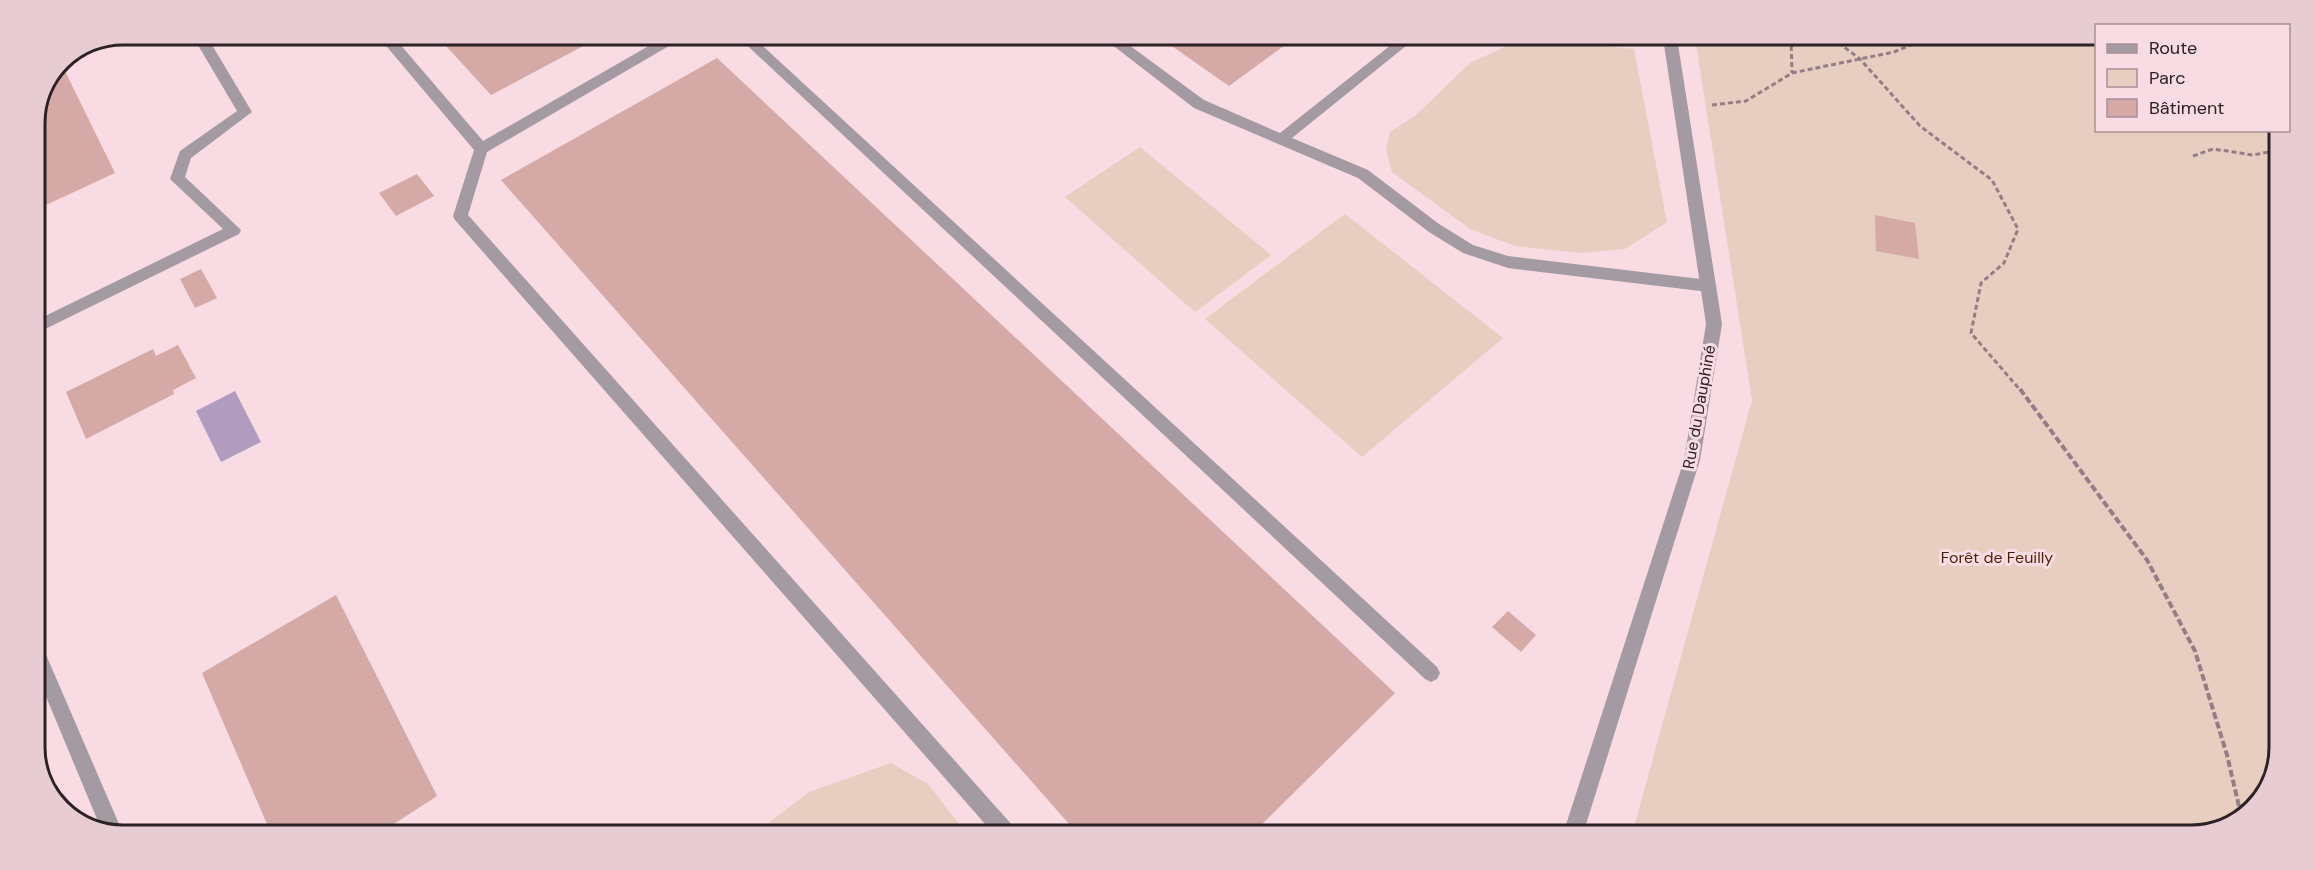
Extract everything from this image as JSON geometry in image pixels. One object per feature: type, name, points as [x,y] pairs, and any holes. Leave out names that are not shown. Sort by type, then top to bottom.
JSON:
[{"type":"street","points":[[45,323],[234,230],[177,179],[185,155],[244,112],[205,45]]},
{"type":"street","points":[[393,45],[481,149]]},
{"type":"street","points":[[660,45],[481,149],[460,216],[999,825]]},
{"type":"street","points":[[754,45],[1431,673]]},
{"type":"street","points":[[1120,45],[1199,104],[1363,174],[1434,228],[1468,249],[1508,262],[1709,286]]},
{"type":"street","points":[[1281,139],[1402,45]]},
{"type":"street","name":"Rue du Dauphiné","points":[[1576,825],[1692,460],[1714,324],[1671,45]]},
{"type":"street","points":[[45,672],[109,823]]},
{"type":"path","points":[[1791,45],[1792,73]]},
{"type":"path","points":[[1841,45],[1860,59],[1920,126],[1992,180],[2018,229],[2004,263],[1982,283],[1971,333],[2031,402],[2147,560],[2195,651],[2227,755],[2239,808]]},
{"type":"path","points":[[1681,104],[1725,105],[1746,101],[1792,73],[1894,52],[1911,45]]},
{"type":"path","points":[[2193,156],[2213,149],[2253,155],[2269,152]]},
{"type":"green space","points":[[1509,45],[1594,45],[1634,49],[1667,222],[1625,249],[1580,253],[1515,246],[1470,229],[1392,172],[1386,150],[1390,132],[1415,116],[1470,63]]},
{"type":"green space","name":"Forêt de Feuilly","points":[[1696,45],[2095,45],[2095,132],[2269,132],[2269,747],[2265,772],[2253,794],[2242,806],[2225,817],[2216,821],[2191,825],[1634,825],[1752,400]]},
{"type":"green space","points":[[1140,147],[1271,255],[1195,312],[1065,197]]},
{"type":"green space","points":[[1345,214],[1503,338],[1362,457],[1205,319]]},
{"type":"green space","points":[[891,763],[928,784],[960,825],[766,825],[809,792]]},
{"type":"shaded area","points":[[235,391],[261,442],[221,462],[196,411]]},
{"type":"building","points":[[445,45],[585,45],[491,95]]},
{"type":"building","points":[[1170,45],[1285,45],[1229,86]]},
{"type":"building","points":[[717,58],[1395,693],[1261,825],[1070,825],[501,180]]},
{"type":"building","points":[[65,71],[115,173],[45,205],[46,108],[51,93]]},
{"type":"building","points":[[417,174],[434,196],[396,216],[379,193]]},
{"type":"building","points":[[1875,215],[1915,223],[1919,259],[1876,251]]},
{"type":"building","points":[[201,269],[217,298],[195,308],[180,279]]},
{"type":"building","points":[[178,345],[196,378],[173,390],[174,394],[86,439],[66,392],[153,349],[156,356]]},
{"type":"building","points":[[336,595],[437,796],[392,825],[267,825],[202,673]]},
{"type":"building","points":[[1508,611],[1536,635],[1521,652],[1492,627]]}]
